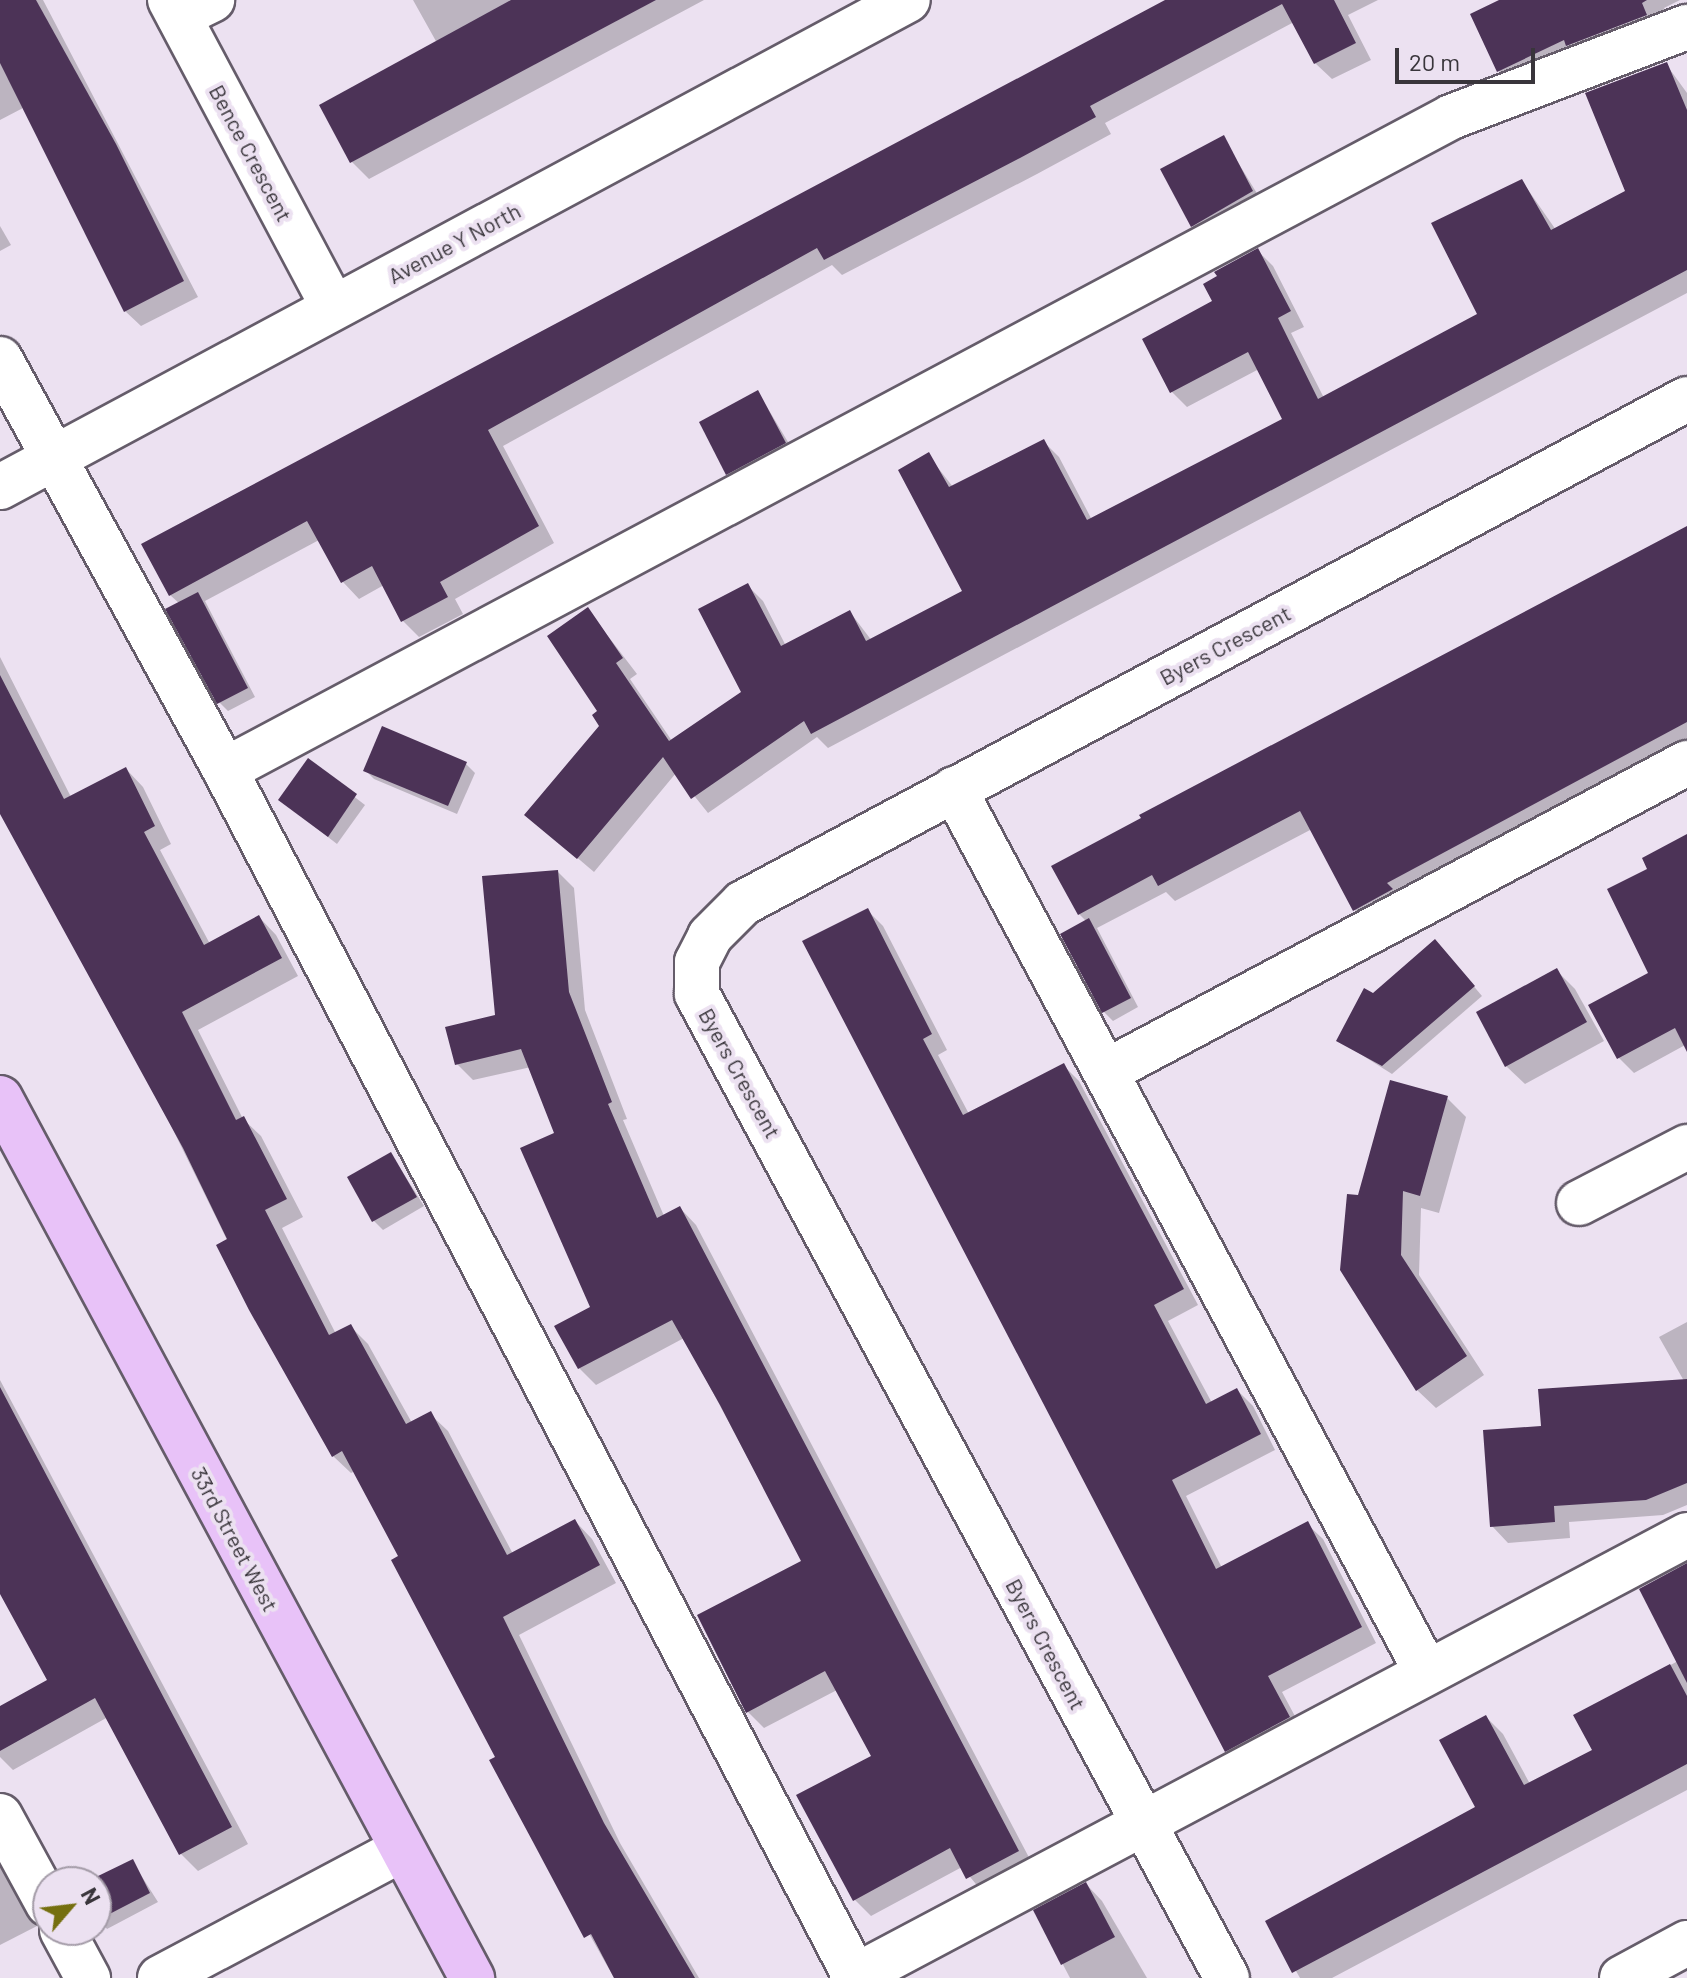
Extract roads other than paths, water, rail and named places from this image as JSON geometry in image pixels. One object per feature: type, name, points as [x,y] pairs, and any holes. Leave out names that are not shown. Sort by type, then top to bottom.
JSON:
[{"type":"main road","name":"33rd Street West","points":[[0,1098],[472,1978]]},
{"type":"street","name":"Avenue Y North","points":[[0,487],[897,3]]},
{"type":"street","name":"Bence Crescent","points":[[187,5],[333,306]]},
{"type":"street","points":[[225,770],[1451,117],[1687,27]]},
{"type":"street","points":[[0,359],[51,459],[225,770],[855,1977],[1687,1535]]},
{"type":"street","name":"Byers Crescent","points":[[1227,1978],[697,994],[697,962],[710,936],[743,903],[1687,399]]},
{"type":"street","points":[[1107,1071],[1687,763]]},
{"type":"street","points":[[954,789],[1426,1671]]},
{"type":"street","points":[[1579,1203],[1687,1147]]},
{"type":"street","points":[[0,1816],[32,1875]]},
{"type":"street","points":[[160,1978],[401,1850]]},
{"type":"street","points":[[1622,1978],[1687,1943]]},
{"type":"street","points":[[71,1946],[88,1978]]}]
